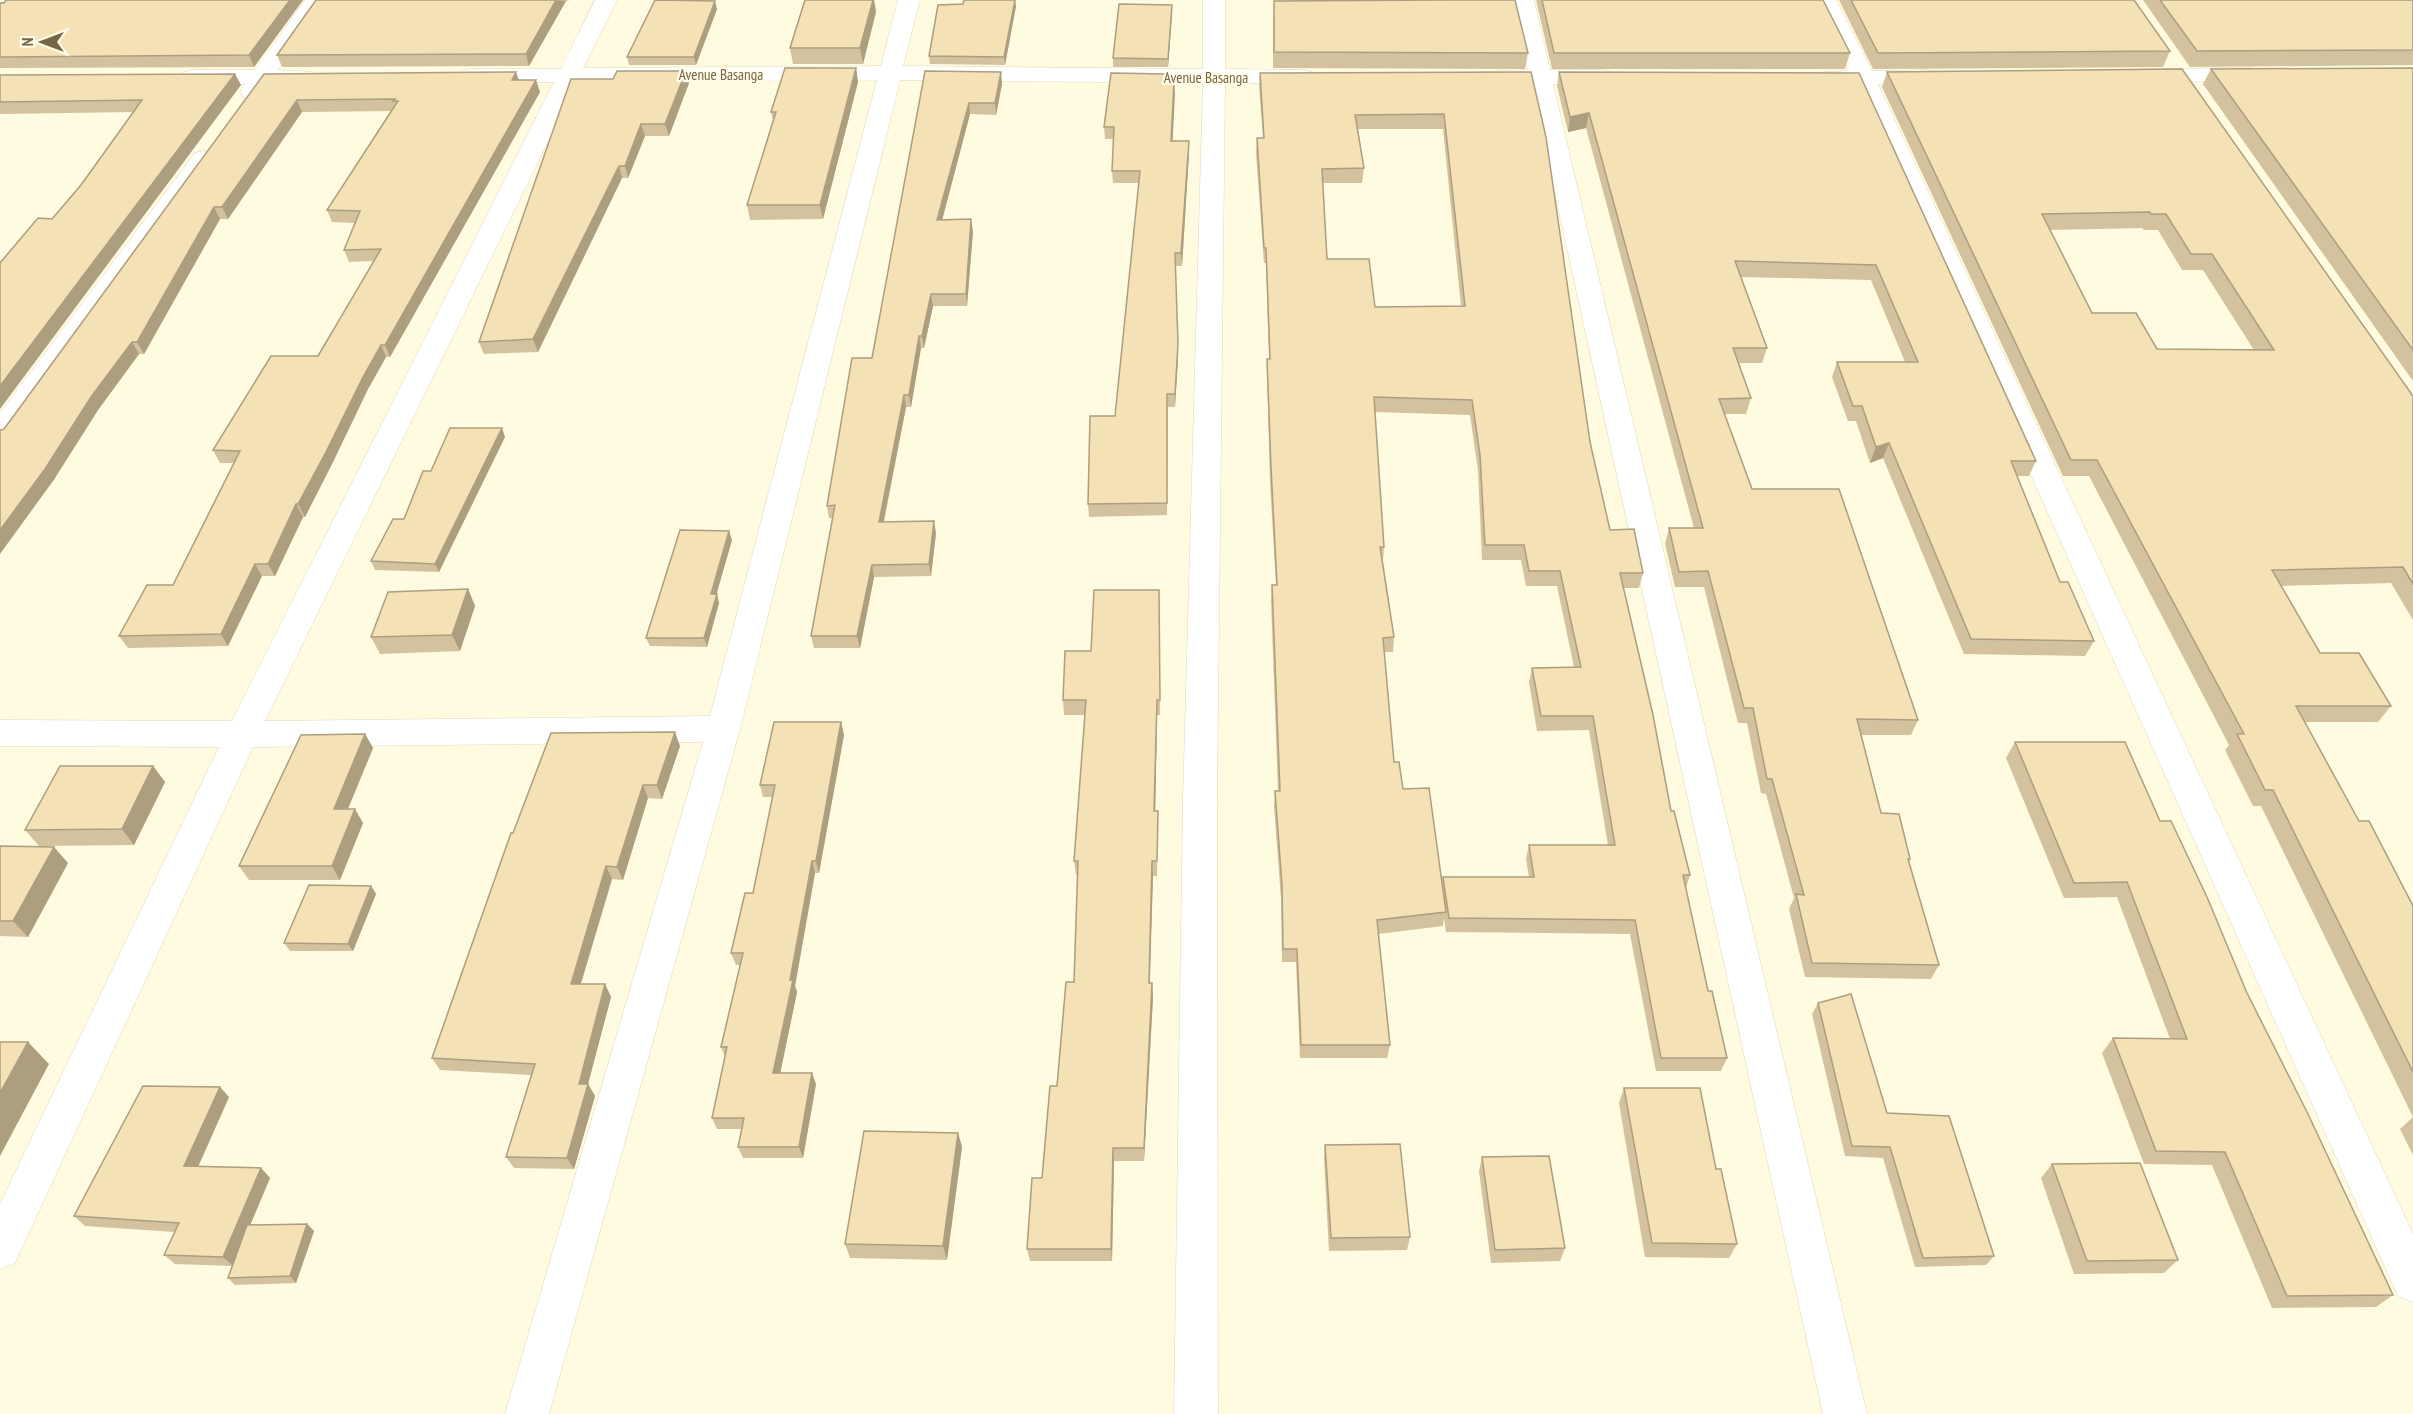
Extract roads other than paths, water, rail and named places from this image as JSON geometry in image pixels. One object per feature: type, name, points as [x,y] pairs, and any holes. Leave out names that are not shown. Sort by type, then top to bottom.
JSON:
[{"type":"street","points":[[240,106],[315,0]]},
{"type":"street","points":[[0,1249],[242,734],[606,0]]},
{"type":"street","points":[[527,1414],[723,729],[909,0]]},
{"type":"street","points":[[1196,1414],[1200,798],[1214,0]]},
{"type":"street","points":[[1523,0],[1845,1414]]},
{"type":"street","points":[[1825,0],[1864,78],[2413,1281]]},
{"type":"street","name":"Avenue Basanga","points":[[452,76],[890,73],[1214,78],[1331,77]]},
{"type":"street","points":[[2123,76],[2274,75]]},
{"type":"street","points":[[166,78],[321,77]]},
{"type":"street","points":[[1471,77],[1625,77]]},
{"type":"street","points":[[1793,78],[1947,77]]},
{"type":"street","points":[[0,433],[219,135]]},
{"type":"street","points":[[0,733],[242,734],[723,729]]}]
